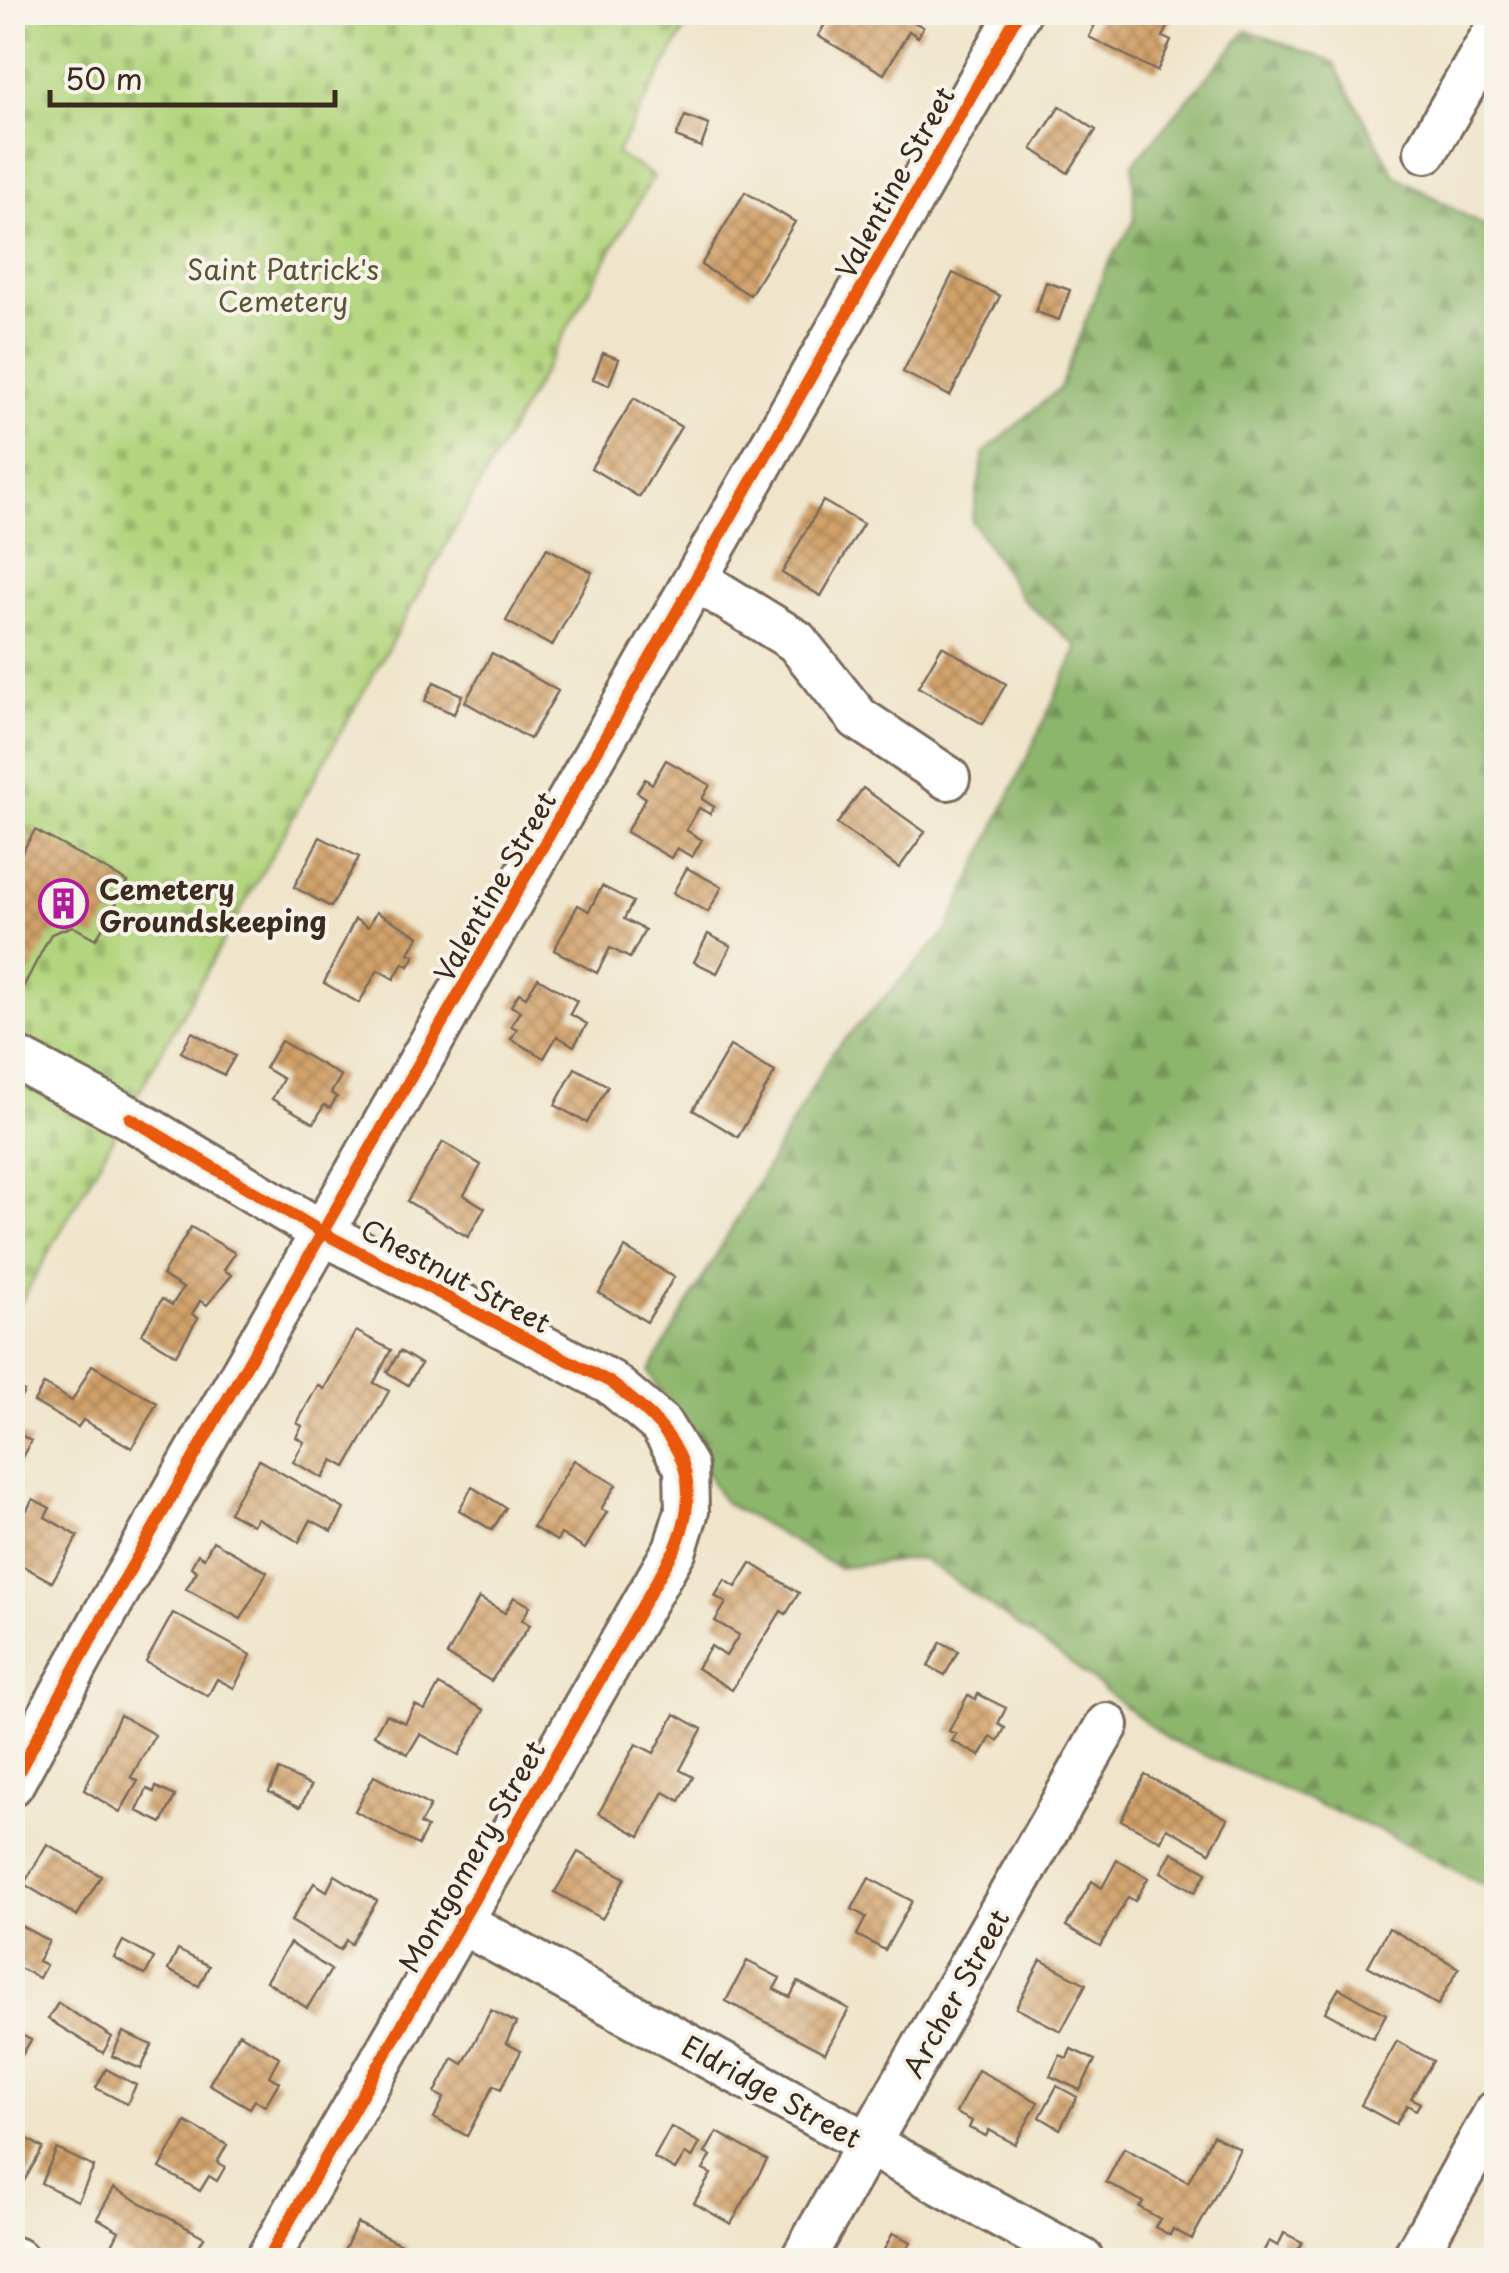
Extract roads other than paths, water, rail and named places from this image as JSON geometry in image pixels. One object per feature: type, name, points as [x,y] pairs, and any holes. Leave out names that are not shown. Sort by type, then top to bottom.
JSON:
[{"type":"street","name":"Valentine Street","points":[[12,1784],[107,1610],[325,1234],[1018,12]]},
{"type":"street","points":[[1426,151],[1496,30]]},
{"type":"street","points":[[697,580],[796,641],[858,718],[948,778]]},
{"type":"street","name":"Chestnut Street","points":[[12,1056],[130,1118],[325,1234],[610,1382],[661,1425],[686,1467]]},
{"type":"street","name":"Montgomery Street","points":[[267,2260],[676,1550],[687,1510],[686,1467]]},
{"type":"street","name":"Archer Street","points":[[802,2260],[1107,1725]]},
{"type":"street","name":"Eldridge Street","points":[[461,1922],[1082,2260]]},
{"type":"street","points":[[1413,2260],[1496,2112]]},
{"type":"place","name":"Cemetery Groundskeeping","points":[[64,904]]},
{"type":"park label","name":"Saint Patrick's Cemetery","points":[[283,284]]}]
